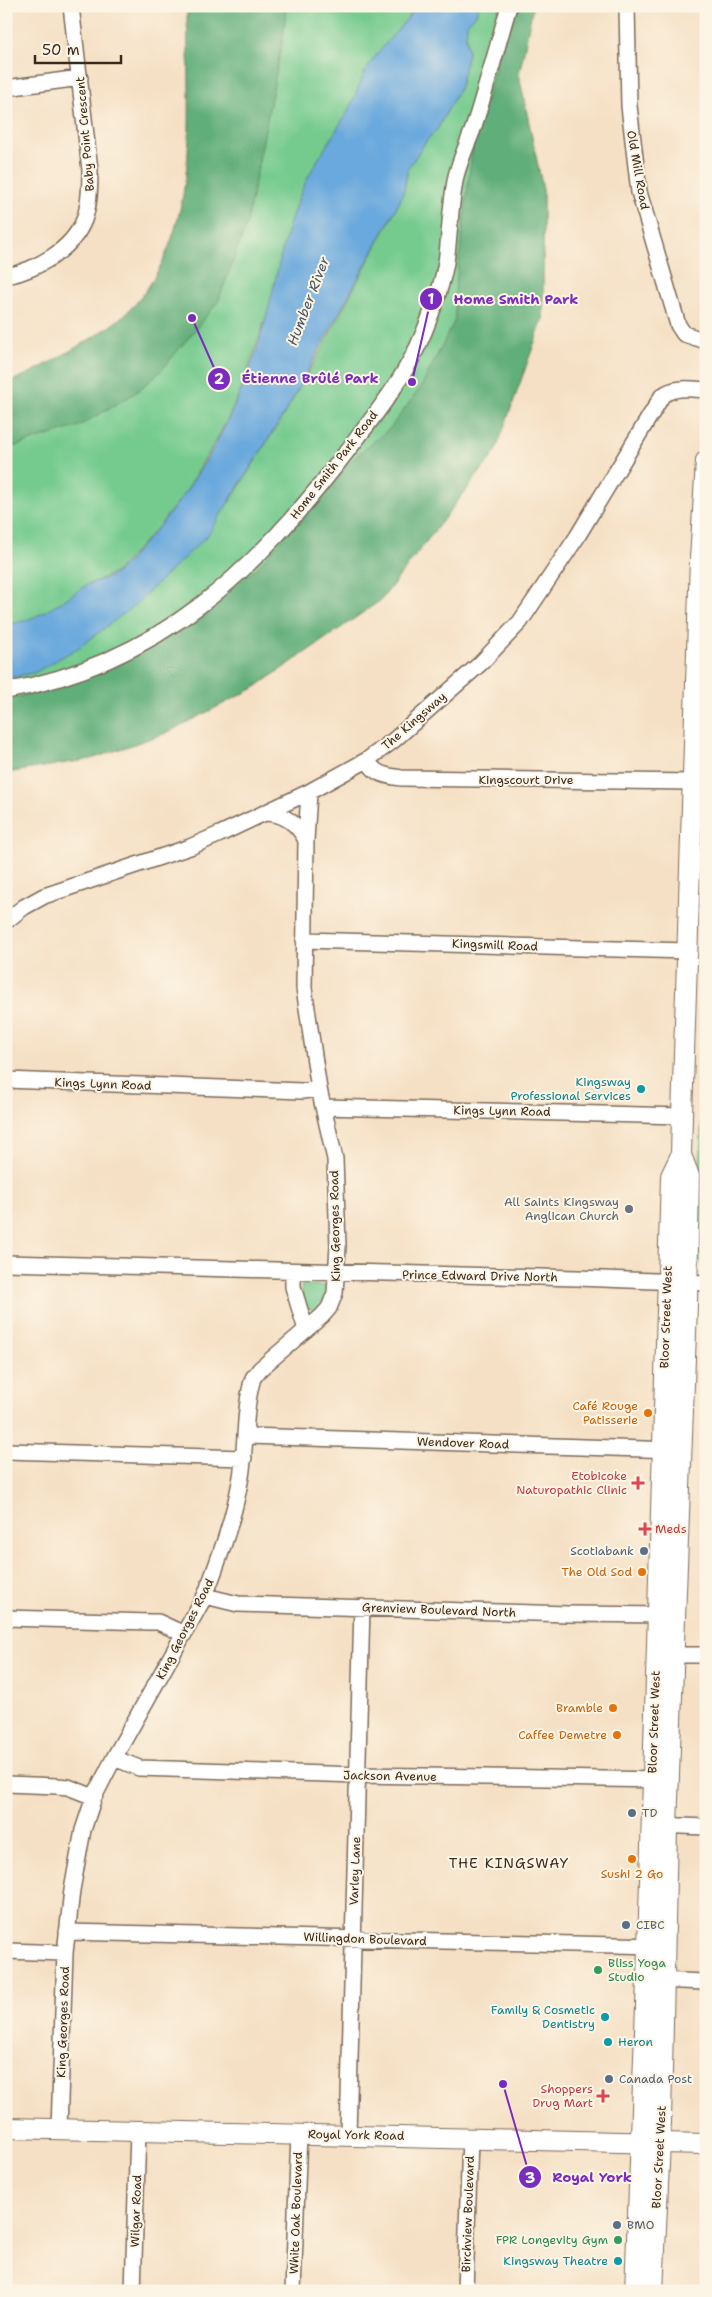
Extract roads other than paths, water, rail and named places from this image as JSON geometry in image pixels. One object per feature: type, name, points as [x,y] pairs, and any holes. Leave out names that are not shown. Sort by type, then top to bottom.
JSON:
[{"type":"main road","name":"Bloor Street West","points":[[653,2291],[651,2141],[660,1780],[672,1450],[687,1282],[671,1176],[681,1155],[706,461]]},
{"type":"main road","name":"Royal York Road","points":[[6,2128],[651,2141],[706,2144]]},
{"type":"main road","name":"Bloor Street West","points":[[635,2291],[651,2141]]},
{"type":"street","name":"Baby Point Crescent","points":[[6,276],[30,270],[61,251],[73,241],[81,230],[86,216],[90,195],[90,170],[71,6]]},
{"type":"street","name":"Home Smith Park Road","points":[[6,691],[64,678],[92,668],[133,648],[190,614],[221,590],[282,532],[320,488],[362,431],[410,362],[424,334],[439,292],[446,263],[452,193],[457,172],[473,129],[509,6]]},
{"type":"street","name":"Old Mill Road","points":[[627,6],[629,106],[640,192],[678,325],[684,334],[706,341]]},
{"type":"street","points":[[6,88],[80,78]]},
{"type":"street","name":"The Kingsway","points":[[6,921],[24,907],[44,896],[190,847],[309,792],[367,760],[418,720],[481,663],[520,622],[577,537],[662,396],[666,392],[680,389],[706,390]]},
{"type":"street","name":"Kingscourt Drive","points":[[367,760],[377,773],[401,778],[693,782]]},
{"type":"street","name":"King Georges Road","points":[[59,2129],[67,1932],[78,1846],[94,1797],[205,1596],[228,1532],[244,1458],[253,1378],[270,1360],[329,1308],[335,1293],[338,1273],[334,1159],[319,1089],[304,988],[306,840],[309,792]]},
{"type":"street","points":[[266,813],[274,813],[290,820],[302,832],[306,840]]},
{"type":"street","name":"Kingsmill Road","points":[[304,940],[687,950]]},
{"type":"street","name":"Kings Lynn Road","points":[[6,1080],[283,1090],[319,1089]]},
{"type":"street","name":"Kings Lynn Road","points":[[323,1107],[682,1116]]},
{"type":"street","name":"Prince Edward Drive North","points":[[6,1263],[687,1282]]},
{"type":"street","points":[[293,1271],[293,1287],[306,1330]]},
{"type":"street","name":"Wendover Road","points":[[246,1436],[672,1450]]},
{"type":"street","points":[[6,1451],[244,1458]]},
{"type":"street","name":"Grenview Boulevard North","points":[[205,1596],[238,1604],[666,1615]]},
{"type":"street","name":"Varley Lane","points":[[348,2135],[362,1607]]},
{"type":"street","points":[[6,1618],[158,1622],[184,1634]]},
{"type":"street","points":[[665,1655],[706,1655]]},
{"type":"street","name":"Jackson Avenue","points":[[114,1758],[139,1768],[358,1775],[660,1780]]},
{"type":"street","points":[[6,1784],[63,1786],[94,1797]]},
{"type":"street","points":[[659,1825],[706,1827]]},
{"type":"street","name":"Willingdon Boulevard","points":[[67,1932],[655,1946]]},
{"type":"street","points":[[6,1951],[65,1953]]},
{"type":"street","points":[[656,1980],[706,1982]]},
{"type":"street","name":"Wilgar Road","points":[[133,2291],[138,2131]]},
{"type":"street","name":"White Oak Boulevard","points":[[293,2291],[299,2134]]},
{"type":"street","name":"Birchview Boulevard","points":[[465,2291],[470,2138]]},
{"type":"water","name":"Humber River","points":[[416,6],[479,6],[476,14],[467,24],[468,52],[460,87],[438,128],[427,140],[408,168],[404,190],[399,203],[286,411],[208,535],[136,604],[81,646],[36,672],[6,679],[6,624],[38,615],[85,586],[117,572],[166,518],[205,462],[222,432],[249,370],[269,306],[287,232],[302,190],[312,169],[354,100],[366,70]]},
{"type":"place","name":"Étienne Brûlé Park","points":[[192,318]]},
{"type":"place","name":"Home Smith Park","points":[[412,382]]},
{"type":"place","name":"Kingsway Professional Services","points":[[641,1089]]},
{"type":"place","name":"All Saints Kingsway Anglican Church","points":[[629,1209]]},
{"type":"place","name":"Café Rouge Patisserie","points":[[648,1413]]},
{"type":"place","name":"Etobicoke Naturopathic Clinic","points":[[638,1483]]},
{"type":"place","name":"Meds","points":[[645,1529]]},
{"type":"place","name":"Scotiabank","points":[[644,1551]]},
{"type":"place","name":"The Old Sod","points":[[642,1572]]},
{"type":"place","name":"Bramble","points":[[613,1708]]},
{"type":"place","name":"Caffee Demetre","points":[[617,1735]]},
{"type":"place","name":"TD","points":[[632,1813]]},
{"type":"place","name":"Sushi 2 Go","points":[[632,1859]]},
{"type":"place","name":"CIBC","points":[[626,1925]]},
{"type":"place","name":"Bliss Yoga Studio","points":[[598,1970]]},
{"type":"place","name":"Family & Cosmetic Dentistry","points":[[605,2017]]},
{"type":"place","name":"Heron","points":[[608,2042]]},
{"type":"place","name":"Canada Post","points":[[609,2079]]},
{"type":"place","name":"Royal York","points":[[503,2084]]},
{"type":"place","name":"Shoppers Drug Mart","points":[[603,2096]]},
{"type":"place","name":"BMO","points":[[617,2225]]},
{"type":"place","name":"FPR Longevity Gym","points":[[618,2240]]},
{"type":"place","name":"Kingsway Theatre","points":[[618,2261]]},
{"type":"district","name":"THE KINGSWAY","points":[[509,1863]]}]
